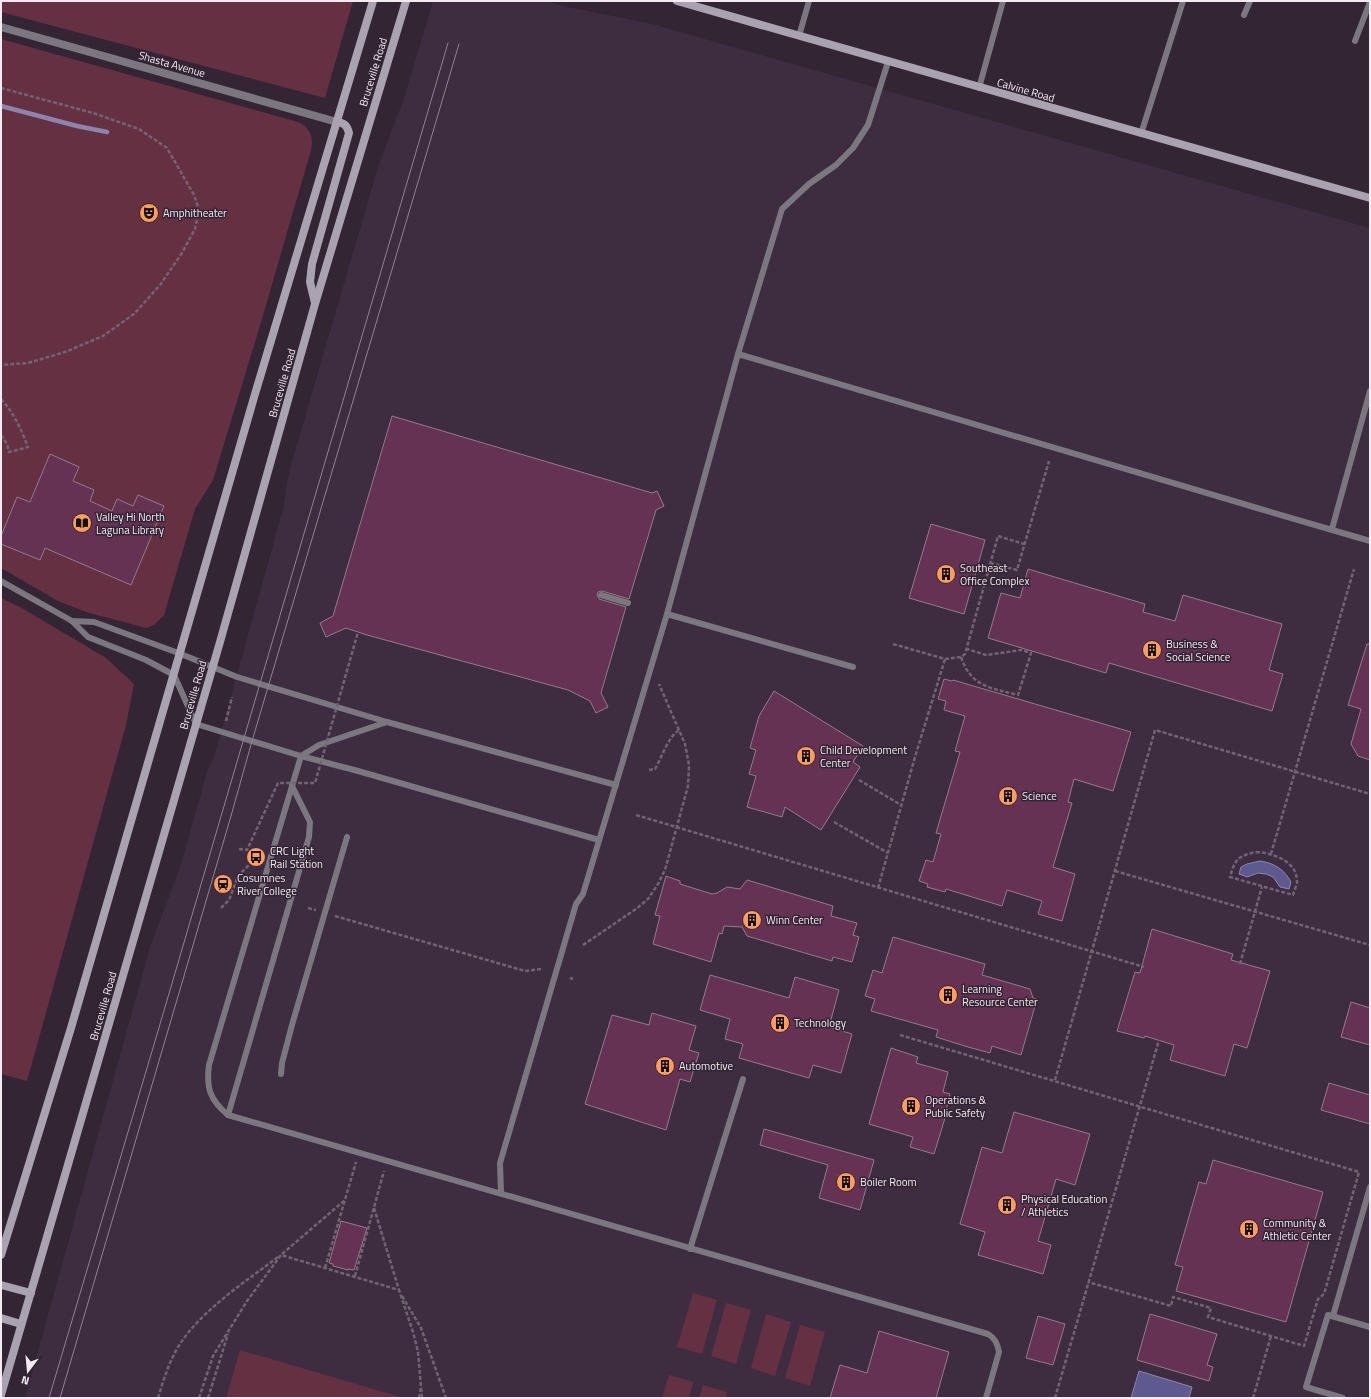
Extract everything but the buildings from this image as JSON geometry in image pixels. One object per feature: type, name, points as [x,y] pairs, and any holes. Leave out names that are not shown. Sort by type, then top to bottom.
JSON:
[{"type":"main road","name":"Bruceville Road","points":[[1,1255],[68,1041],[255,394],[373,1]]},
{"type":"main road","name":"Bruceville Road","points":[[1,1395],[213,668],[315,304],[406,1]]},
{"type":"main road","name":"Calvine Road","points":[[677,1],[1370,198]]},
{"type":"main road","points":[[315,304],[310,282],[312,264],[349,132],[344,123],[337,122]]},
{"type":"main road","points":[[1,1285],[31,1293]]},
{"type":"main road","points":[[1,1318],[21,1324]]},
{"type":"street","name":"Shasta Avenue","points":[[1,27],[337,122]]},
{"type":"lane","points":[[798,36],[809,1]]},
{"type":"lane","points":[[979,88],[1003,1]]},
{"type":"lane","points":[[1141,134],[1183,1]]},
{"type":"lane","points":[[1244,15],[1250,1]]},
{"type":"lane","points":[[1355,41],[1370,2]]},
{"type":"lane","points":[[501,1193],[500,1163],[576,904],[584,894],[667,614],[738,354],[782,209],[810,184],[836,165],[853,148],[868,125],[888,62]]},
{"type":"lane","points":[[738,354],[1370,541]]},
{"type":"lane","points":[[1332,530],[1370,391]]},
{"type":"lane","points":[[1,581],[72,622],[88,637],[146,660],[174,675],[196,724],[301,756],[358,770],[599,840]]},
{"type":"lane","points":[[601,595],[628,603]]},
{"type":"lane","points":[[667,614],[853,668]]},
{"type":"lane","points":[[72,622],[94,622],[237,677],[387,722],[616,785]]},
{"type":"lane","points":[[387,722],[319,745],[301,756],[209,1065],[207,1078],[208,1088],[214,1101],[228,1115],[988,1334],[994,1338],[999,1352],[986,1398]]},
{"type":"lane","points":[[228,1115],[309,837],[310,822],[292,786]]},
{"type":"lane","points":[[281,1074],[282,1064],[292,1025],[347,837]]},
{"type":"lane","points":[[690,1249],[743,1079]]},
{"type":"lane","points":[[1333,1316],[1370,1187]]},
{"type":"lane","points":[[1343,1398],[1306,1387],[1328,1315],[1370,1327]]},
{"type":"path","points":[[1,88],[92,113],[138,129],[167,148],[194,195],[199,210],[195,229],[182,253],[160,285],[134,314],[103,336],[65,352],[28,363],[1,365]]},
{"type":"path","points":[[1,399],[7,405],[19,426],[28,447],[9,452],[1,435]]},
{"type":"path","points":[[990,563],[1016,570],[1049,460]]},
{"type":"path","points":[[893,644],[945,659],[961,657],[965,654],[998,536],[1024,544]]},
{"type":"path","points":[[1271,854],[1354,569]]},
{"type":"path","points":[[239,849],[247,850],[278,782],[314,783],[358,632]]},
{"type":"path","points":[[961,657],[964,666],[979,683],[1018,695],[1031,653],[1022,650],[986,655],[967,649]]},
{"type":"path","points":[[878,888],[901,805],[945,659]]},
{"type":"path","points":[[583,945],[636,909],[648,899],[665,870],[688,786],[690,765],[685,744],[658,684]]},
{"type":"path","points":[[226,721],[232,698]]},
{"type":"path","points":[[649,770],[655,768],[670,740],[679,730]]},
{"type":"path","points":[[1055,1080],[1155,730],[1370,794]]},
{"type":"path","points":[[860,780],[901,805]]},
{"type":"path","points":[[636,815],[1144,968]]},
{"type":"path","points":[[834,822],[888,853]]},
{"type":"path","points":[[1256,852],[1271,854],[1286,861],[1292,866],[1296,875],[1293,895],[1230,877],[1234,864],[1238,858],[1256,852]]},
{"type":"path","points":[[221,908],[229,900],[238,876],[251,863]]},
{"type":"path","points":[[1115,872],[1370,945]]},
{"type":"path","points":[[1240,964],[1262,887]]},
{"type":"path","points":[[308,908],[316,910]]},
{"type":"path","points":[[334,916],[525,971],[541,969]]},
{"type":"path","points":[[900,1035],[1139,1105],[1359,1172],[1324,1294],[1318,1299],[1304,1346],[1208,1317],[1210,1308],[1203,1305],[1173,1297],[1171,1306],[1088,1282]]},
{"type":"path","points":[[1054,1398],[1159,1040]]},
{"type":"path","points":[[325,1268],[358,1152]]},
{"type":"path","points":[[355,1276],[388,1161]]},
{"type":"path","points":[[158,1398],[169,1363],[180,1344],[196,1323],[217,1304],[281,1254],[345,1200]]},
{"type":"path","points":[[374,1208],[415,1339],[422,1383],[422,1398]]},
{"type":"path","points":[[281,1254],[399,1290],[421,1328],[446,1398]]},
{"type":"path","points":[[199,1398],[213,1356],[246,1301],[281,1254]]},
{"type":"path","points":[[208,1398],[230,1327]]},
{"type":"path","points":[[1253,1398],[1271,1336]]},
{"type":"path","points":[[419,1398],[422,1383]]},
{"type":"shaded area","points":[[1,1],[353,1],[325,98],[1,12]]},
{"type":"shaded area","name":"Cosumnes River College","points":[[433,1],[546,1],[563,6],[652,24],[1370,228],[1370,1398],[25,1398],[150,947],[180,867],[207,772],[215,754],[284,505],[291,465],[378,167],[404,98]]},
{"type":"shaded area","points":[[1,39],[298,122],[306,127],[310,133],[312,141],[311,150],[262,319],[213,480],[195,509],[164,615],[154,625],[146,628],[86,612],[58,601],[1,568]]},
{"type":"shaded area","points":[[1,598],[20,607],[106,658],[134,684],[126,725],[27,1081],[1,1074]]},
{"type":"shaded area","points":[[1260,861],[1270,863],[1282,870],[1291,882],[1289,889],[1280,887],[1273,877],[1266,874],[1258,873],[1247,877],[1239,874],[1241,867]]},
{"type":"shaded area","points":[[693,1293],[717,1300],[702,1354],[677,1347]]},
{"type":"shaded area","points":[[726,1303],[751,1310],[736,1364],[711,1356]]},
{"type":"shaded area","points":[[766,1314],[791,1322],[775,1376],[751,1368]]},
{"type":"shaded area","points":[[800,1325],[825,1332],[810,1386],[785,1378]]},
{"type":"shaded area","points":[[240,1350],[404,1398],[226,1398]]},
{"type":"shaded area","points":[[1139,1371],[1192,1387],[1189,1398],[1131,1398]]},
{"type":"shaded area","points":[[669,1375],[693,1382],[689,1398],[662,1398]]},
{"type":"shaded area","points":[[703,1385],[727,1392],[726,1398],[699,1398]]},
{"type":"waterway","points":[[1,106],[77,126],[107,132]]},
{"type":"tram line","points":[[49,1398],[448,43]]},
{"type":"tram line","points":[[60,1398],[252,741],[459,44]]},
{"type":"place","name":"Amphitheater","points":[[149,213]]},
{"type":"place","name":"Valley Hi North Laguna Library","points":[[82,523]]},
{"type":"place","name":"Southeast Office Complex","points":[[946,574]]},
{"type":"place","name":"Business & Social Science","points":[[1152,650]]},
{"type":"place","name":"Child Development Center","points":[[806,756]]},
{"type":"place","name":"Science","points":[[1008,796]]},
{"type":"place","name":"CRC Light Rail Station","points":[[256,857]]},
{"type":"place","name":"Cosumnes River College","points":[[223,884]]},
{"type":"place","name":"Winn Center","points":[[752,920]]},
{"type":"place","name":"Learning Resource Center","points":[[948,995]]},
{"type":"place","name":"Technology","points":[[780,1023]]},
{"type":"place","name":"Automotive","points":[[665,1066]]},
{"type":"place","name":"Operations & Public Safety","points":[[911,1106]]},
{"type":"place","name":"Boiler Room","points":[[846,1182]]},
{"type":"place","name":"Physical Education / Athletics","points":[[1007,1205]]},
{"type":"place","name":"Community & Athletic Center","points":[[1249,1229]]}]
